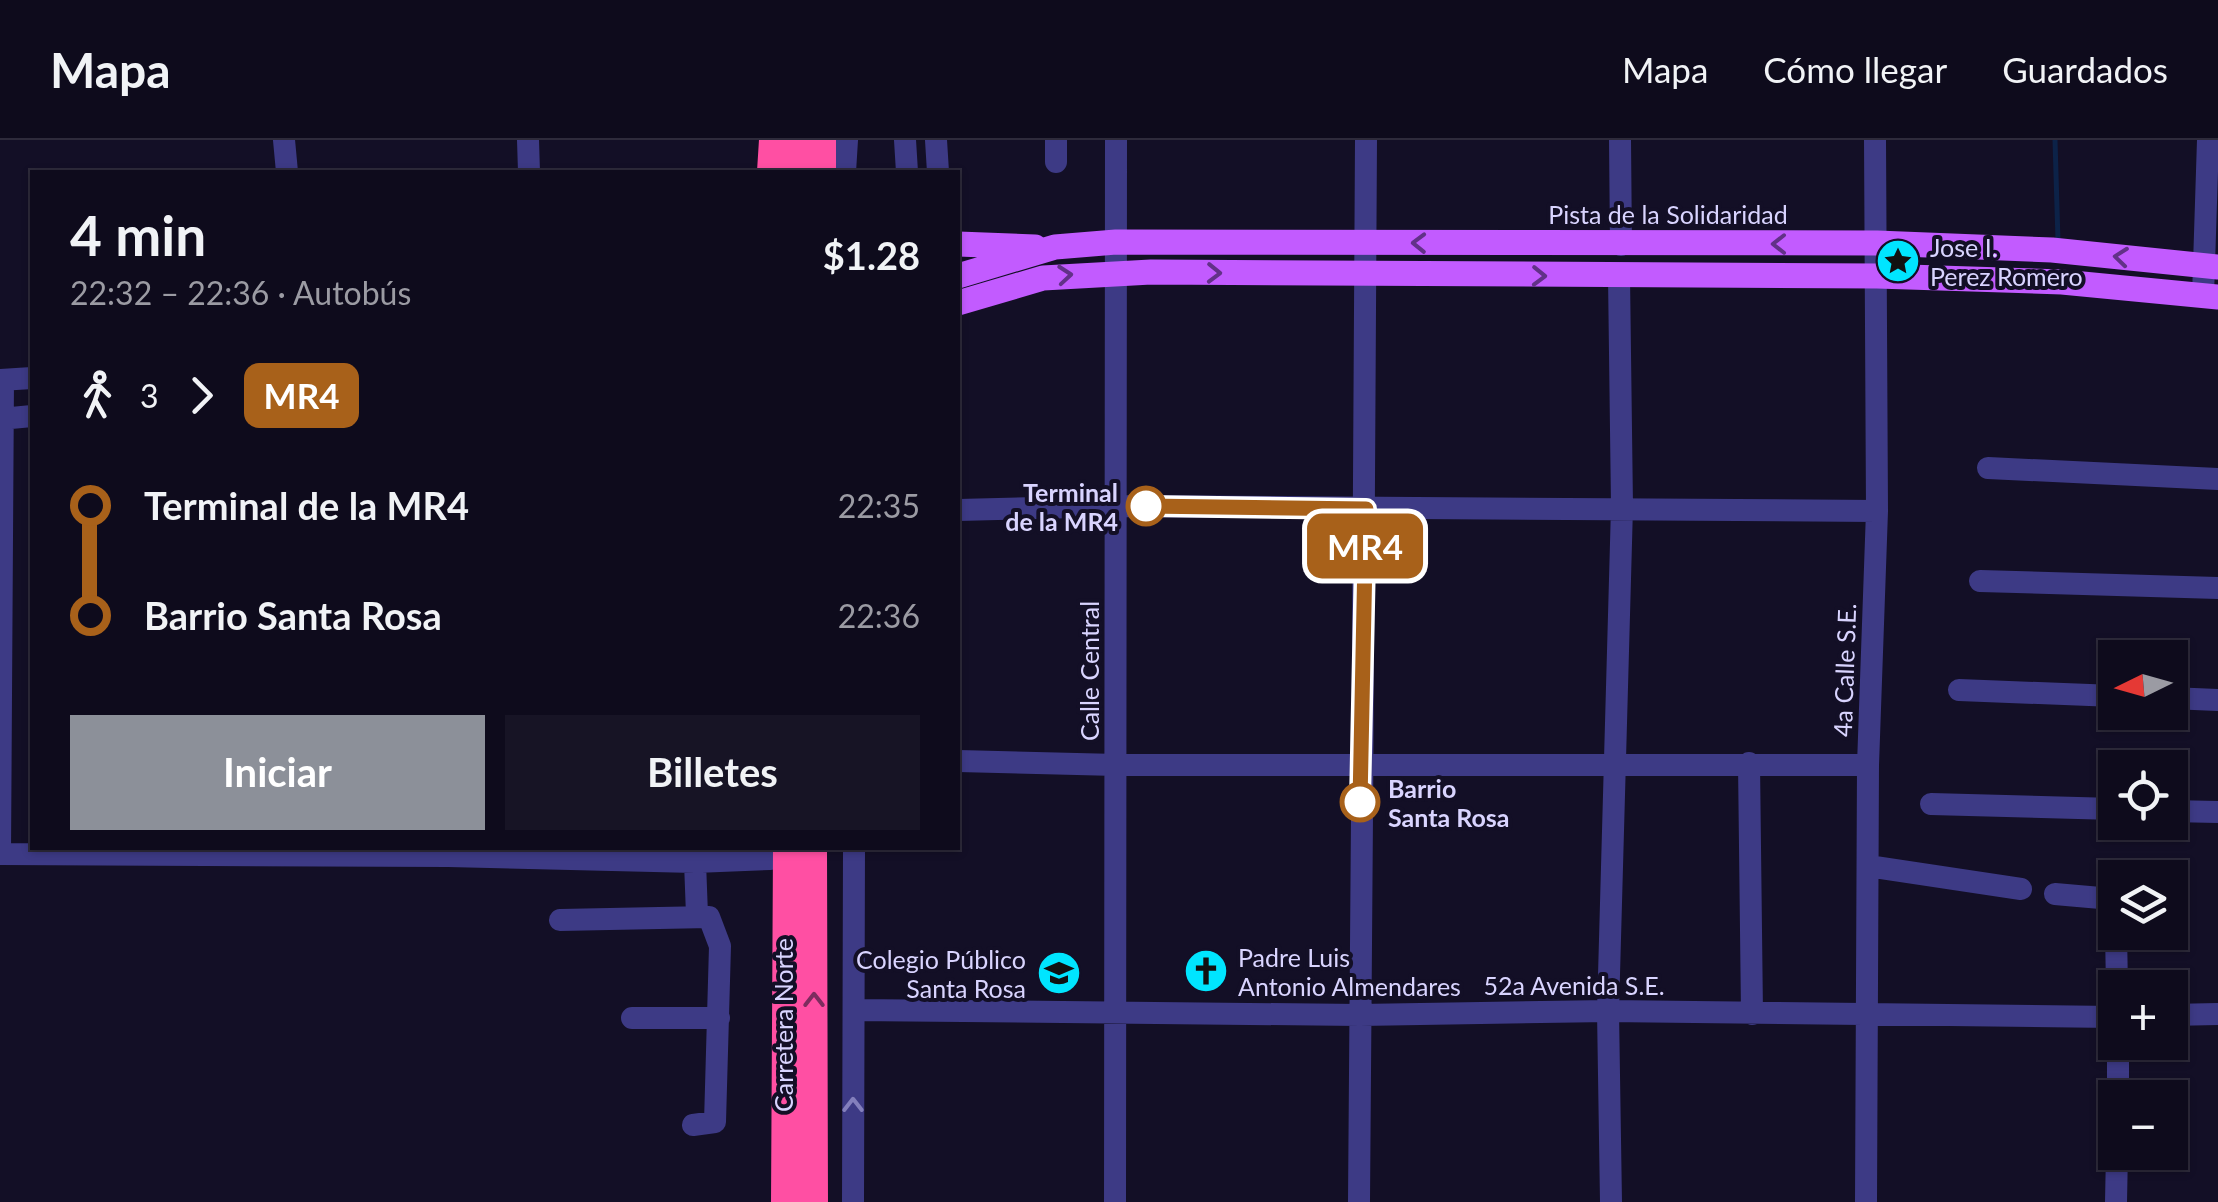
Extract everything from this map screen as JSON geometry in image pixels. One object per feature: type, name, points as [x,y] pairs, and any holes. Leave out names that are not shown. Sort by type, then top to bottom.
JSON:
[{"type":"highway","points":[[772,170],[774,140]]},
{"type":"highway","points":[[797,170],[798,140]]},
{"type":"highway","name":"Carretera Norte","points":[[812,850],[813,1202]]},
{"type":"highway","points":[[814,959],[830,850]]},
{"type":"highway","name":"Carretera Norte","points":[[776,851],[775,1010],[787,1110],[786,1202]]},
{"type":"main road","name":"Pista de la Solidaridad","points":[[1055,248],[1116,242],[1877,243],[2052,250],[2208,281]]},
{"type":"main road","points":[[960,244],[1055,248]]},
{"type":"main road","points":[[960,275],[1055,248]]},
{"type":"main road","points":[[960,302],[1042,278],[1116,273],[2208,281]]},
{"type":"street","points":[[284,140],[286,170]]},
{"type":"street","points":[[528,140],[530,170]]},
{"type":"street","points":[[905,140],[907,170]]},
{"type":"street","points":[[936,140],[938,170]]},
{"type":"street","name":"Calle Central","points":[[1115,1202],[1116,140]]},
{"type":"street","points":[[1359,1202],[1366,140]]},
{"type":"street","points":[[1620,140],[1621,245]]},
{"type":"street","name":"4a Calle S.E.","points":[[1866,1202],[1868,764],[1877,511],[1875,140]]},
{"type":"street","points":[[2208,140],[2208,281]]},
{"type":"street","points":[[1611,1202],[1608,1011],[1622,507],[1619,276]]},
{"type":"street","points":[[30,378],[1,380],[0,854],[196,851],[694,862],[776,851]]},
{"type":"street","points":[[2,418],[30,416]]},
{"type":"street","points":[[1988,468],[2218,479]]},
{"type":"street","points":[[960,510],[1117,506],[1877,511]]},
{"type":"street","points":[[1980,581],[2218,588]]},
{"type":"street","points":[[1959,690],[2098,695]]},
{"type":"street","points":[[2188,699],[2218,700]]},
{"type":"street","points":[[960,761],[1117,765],[1868,764]]},
{"type":"street","points":[[1749,763],[1752,1014]]},
{"type":"street","points":[[1930,804],[2098,809]]},
{"type":"street","points":[[2188,811],[2218,812]]},
{"type":"street","points":[[853,1202],[854,850]]},
{"type":"street","points":[[694,862],[697,915]]},
{"type":"street","points":[[1868,866],[2021,890]]},
{"type":"street","points":[[2055,894],[2098,898]]},
{"type":"street","points":[[560,920],[709,917],[720,946],[715,1122],[693,1125]]},
{"type":"street","name":"52a Avenida S.E.","points":[[854,1010],[1360,1015],[1608,1011],[2098,1017]]},
{"type":"street","points":[[2188,1015],[2218,1014]]},
{"type":"street","points":[[632,1018],[718,1018]]},
{"type":"street","points":[[2116,1202],[2117,1170]]},
{"type":"waterway","points":[[2055,140],[2058,241]]},
{"type":"bus line","name":"MR4","points":[[1146,506],[1366,509],[1360,802]]},
{"type":"place","name":"Jose I. Perez Romero","points":[[1898,261]]},
{"type":"place","name":"Terminal de la MR4","points":[[1146,506]]},
{"type":"place","name":"Barrio Santa Rosa","points":[[1360,802]]},
{"type":"place","name":"Padre Luis Antonio Almendares","points":[[1206,971]]},
{"type":"place","name":"Colegio Público Santa Rosa","points":[[1059,973]]}]
